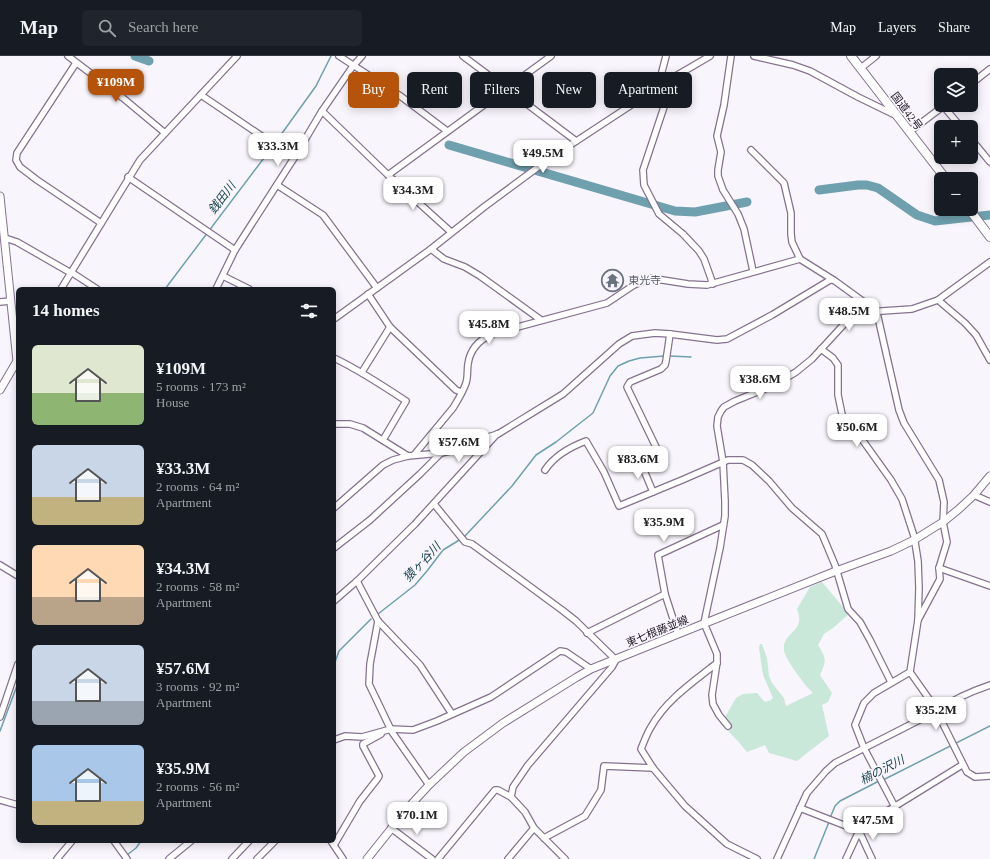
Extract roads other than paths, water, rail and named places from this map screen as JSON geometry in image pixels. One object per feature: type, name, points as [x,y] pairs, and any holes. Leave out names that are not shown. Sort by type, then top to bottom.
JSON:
[{"type":"highway","name":"国道42号","points":[[851,56],[940,172]]},
{"type":"highway","points":[[974,216],[990,237]]},
{"type":"main road","points":[[0,196],[3,241],[16,346]]},
{"type":"main road","points":[[0,390],[16,364]]},
{"type":"main road","name":"東七根藤並線","points":[[367,859],[391,828],[429,785],[464,752],[503,723],[591,669],[704,623],[890,551],[914,540],[943,522],[959,509],[974,495],[990,476]]},
{"type":"street","points":[[68,56],[124,98],[165,133]]},
{"type":"street","points":[[62,287],[128,177],[140,160],[237,56]]},
{"type":"street","points":[[339,56],[399,95],[447,131]]},
{"type":"street","points":[[217,287],[235,250],[294,158],[322,111],[353,66],[362,56]]},
{"type":"street","points":[[463,56],[485,72]]},
{"type":"street","points":[[529,72],[551,56]]},
{"type":"street","points":[[662,72],[666,56]]},
{"type":"street","points":[[681,72],[710,56]]},
{"type":"street","points":[[731,56],[724,105],[717,136],[721,152],[718,176],[723,190],[735,209],[744,229],[754,272]]},
{"type":"street","points":[[754,56],[793,65],[810,71],[897,116]]},
{"type":"street","points":[[861,68],[876,56]]},
{"type":"street","points":[[76,62],[17,153],[16,160],[20,167],[37,180],[101,223]]},
{"type":"street","points":[[978,78],[990,69]]},
{"type":"street","points":[[201,95],[294,158]]},
{"type":"street","points":[[388,175],[479,108]]},
{"type":"street","points":[[533,108],[576,141]]},
{"type":"street","points":[[336,318],[431,249],[451,232],[549,159],[626,108]]},
{"type":"street","points":[[663,108],[643,170],[644,185],[660,214],[683,234],[699,251],[704,259],[713,284]]},
{"type":"street","points":[[322,111],[388,175],[451,232]]},
{"type":"street","points":[[909,132],[936,112]]},
{"type":"street","points":[[949,112],[955,120]]},
{"type":"street","points":[[978,147],[990,162]]},
{"type":"street","points":[[751,150],[784,183],[791,213],[792,242],[800,259],[814,266],[876,311],[899,410],[904,423],[939,480],[944,502],[943,522],[947,542],[939,568],[940,579],[918,620]]},
{"type":"street","points":[[128,177],[235,250]]},
{"type":"street","points":[[277,185],[323,215],[377,288]]},
{"type":"street","points":[[3,241],[17,242],[71,272],[94,287]]},
{"type":"street","points":[[431,249],[444,260],[465,267],[480,276],[535,314],[541,320]]},
{"type":"street","points":[[414,456],[453,408],[466,383],[469,358],[475,346],[483,338],[541,320],[607,303],[634,285],[650,278],[688,284],[713,284],[800,259]]},
{"type":"street","points":[[728,726],[719,715],[713,704],[712,695],[717,664],[717,654],[704,623],[720,548],[723,526],[725,501],[723,462],[717,426],[718,418],[724,407],[772,386],[796,372],[812,359],[846,321],[857,315],[876,311],[912,309],[938,300],[990,262]]},
{"type":"street","points":[[222,276],[245,287]]},
{"type":"street","points":[[336,506],[383,465],[393,460],[408,456],[441,453],[464,448],[498,434],[563,394],[619,344],[632,336],[655,333],[711,340],[727,339],[830,280],[833,280]]},
{"type":"street","points":[[368,294],[390,327],[456,390],[462,392]]},
{"type":"street","points":[[938,300],[976,335],[990,360]]},
{"type":"street","points":[[0,302],[10,301]]},
{"type":"street","points":[[362,372],[390,327]]},
{"type":"street","points":[[653,492],[640,461],[656,451],[656,447],[627,387],[630,382],[661,369],[665,365],[670,334]]},
{"type":"street","points":[[821,349],[833,358],[838,365],[838,395],[843,419],[861,438],[891,480],[902,499],[914,540],[918,561],[918,620],[910,672],[937,711],[962,765],[967,772],[975,777],[990,776]]},
{"type":"street","points":[[336,359],[362,372],[378,384],[406,401],[383,440]]},
{"type":"street","points":[[336,424],[357,425],[408,456]]},
{"type":"street","points":[[336,599],[357,581],[415,524],[498,434]]},
{"type":"street","points":[[545,470],[556,456],[575,445],[586,441],[604,472],[619,506],[728,460],[743,460],[752,465],[769,481],[792,508],[822,534],[835,565],[848,609],[860,622],[891,682]]},
{"type":"street","points":[[336,546],[370,520],[441,453]]},
{"type":"street","points":[[974,495],[990,502]]},
{"type":"street","points":[[434,504],[465,542],[472,544],[562,610],[576,621],[616,660],[612,667],[528,766],[513,787],[510,797]]},
{"type":"street","points":[[678,634],[665,594],[658,555],[723,526]]},
{"type":"street","points":[[0,565],[16,575]]},
{"type":"street","points":[[939,568],[990,586]]},
{"type":"street","points":[[357,581],[378,621],[420,665],[452,714]]},
{"type":"street","points":[[587,633],[665,594]]},
{"type":"street","points":[[378,621],[368,680],[391,729],[429,785]]},
{"type":"street","points":[[336,739],[345,736],[362,737],[391,729],[413,730],[491,697],[558,652],[566,652],[591,669]]},
{"type":"street","points":[[717,664],[689,684],[667,705],[649,729],[641,750],[653,768],[685,806],[727,844],[757,859]]},
{"type":"street","points":[[0,717],[16,670]]},
{"type":"street","points":[[895,807],[864,748],[855,725],[864,703],[874,693],[910,672]]},
{"type":"street","points":[[777,859],[807,793],[826,771],[835,764],[937,711],[945,705],[980,688],[990,685]]},
{"type":"street","points":[[336,837],[379,776],[362,746],[363,744],[391,729]]},
{"type":"street","points":[[846,859],[859,831],[962,765]]},
{"type":"street","points":[[544,838],[585,816],[601,790],[604,766],[653,768]]},
{"type":"street","points":[[438,859],[495,790],[498,790],[510,797],[525,812],[534,828],[565,859]]},
{"type":"street","points":[[0,800],[16,804]]},
{"type":"street","points":[[800,808],[859,831],[872,859]]},
{"type":"street","points":[[391,828],[432,859]]},
{"type":"street","points":[[508,859],[534,828]]},
{"type":"street","points":[[57,859],[70,843]]},
{"type":"street","points":[[116,843],[126,857]]},
{"type":"street","points":[[169,859],[189,843]]},
{"type":"street","points":[[232,859],[247,843]]},
{"type":"street","points":[[257,859],[273,843]]},
{"type":"street","points":[[332,843],[343,859]]},
{"type":"waterway","points":[[135,56],[149,61]]},
{"type":"waterway","name":"銭田川","points":[[275,143],[316,86],[331,56]]},
{"type":"waterway","points":[[449,145],[675,211],[695,212],[747,202]]},
{"type":"waterway","name":"銭田川","points":[[167,287],[273,146]]},
{"type":"waterway","points":[[819,190],[867,185],[878,188],[917,215],[935,221],[990,215]]},
{"type":"waterway","points":[[465,536],[512,486],[536,455],[556,442],[593,413],[610,376],[618,366],[640,358],[664,356]]},
{"type":"waterway","points":[[670,356],[691,357]]},
{"type":"waterway","name":"猿ヶ谷川","points":[[378,614],[415,585],[443,550],[461,539]]},
{"type":"waterway","name":"猿ヶ谷川","points":[[336,659],[339,651],[371,619]]},
{"type":"waterway","name":"銭田川","points":[[0,731],[16,688]]},
{"type":"waterway","name":"楠の沢川","points":[[883,780],[990,726]]},
{"type":"waterway","name":"楠の沢川","points":[[830,818],[835,806],[840,801],[879,781]]},
{"type":"waterway","name":"楠の沢川","points":[[814,859],[829,822]]},
{"type":"waterway","name":"猿ヶ谷川","points":[[127,855],[140,843]]},
{"type":"place","name":"東光寺","points":[[613,280]]}]
